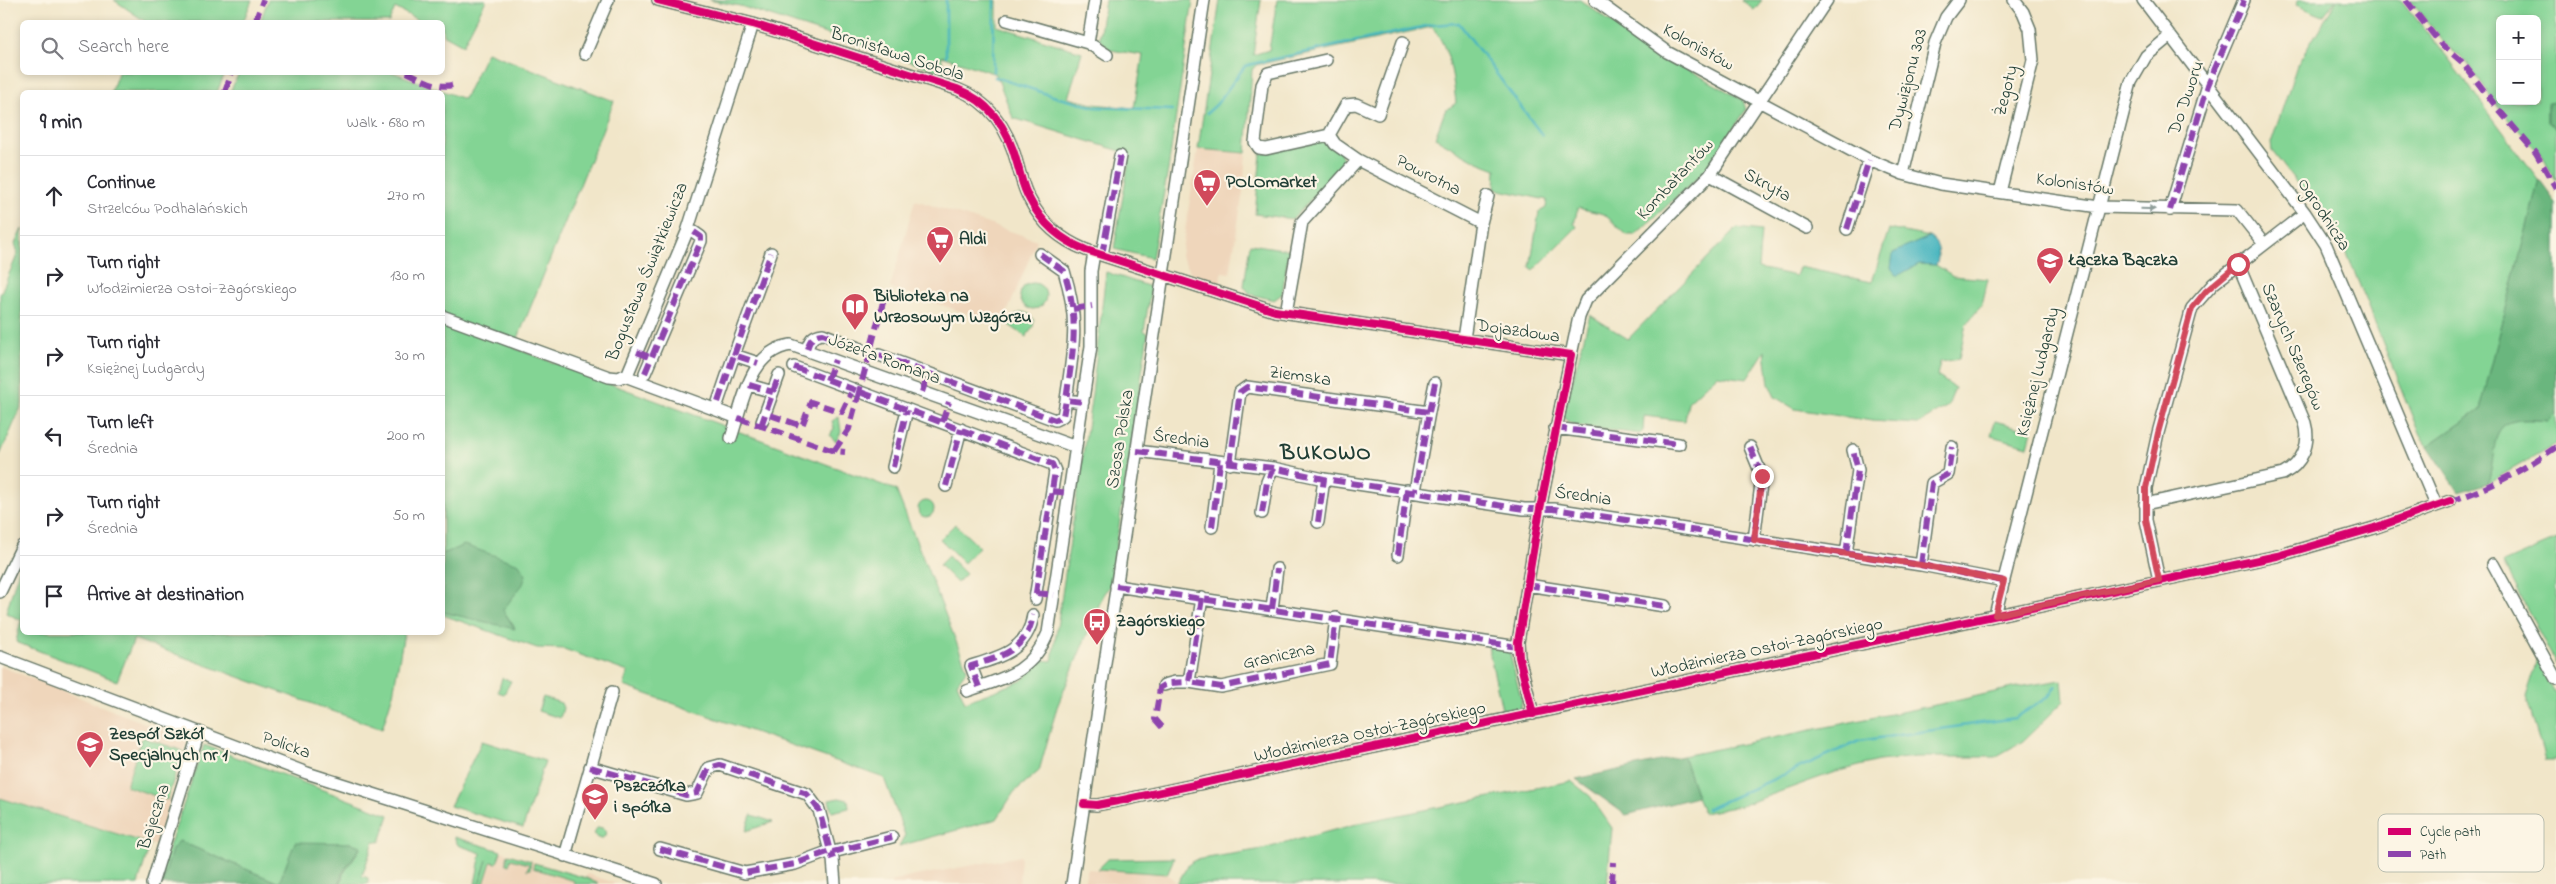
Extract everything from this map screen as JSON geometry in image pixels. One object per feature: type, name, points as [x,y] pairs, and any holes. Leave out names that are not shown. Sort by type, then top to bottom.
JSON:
[{"type":"street","points":[[585,54],[608,0]]},
{"type":"street","name":"Bronisława Sobola","points":[[658,0],[754,24],[957,89],[976,98],[991,111],[1004,129],[1026,192],[1038,213],[1063,239],[1098,254],[1163,274]]},
{"type":"street","points":[[1088,43],[1095,0]]},
{"type":"street","name":"Szosa Polska","points":[[1072,884],[1204,0]]},
{"type":"street","name":"Kolonistów","points":[[1595,0],[1658,46],[1869,160],[1902,174],[1941,184],[2099,207],[2237,210],[2264,244]]},
{"type":"street","name":"Kombatantów","points":[[1571,355],[1579,316],[1586,300],[1710,175],[1827,0]]},
{"type":"street","name":"Dywizjonu 303","points":[[1902,174],[1937,38],[1946,17],[1959,0]]},
{"type":"street","name":"Żegoty","points":[[2000,192],[2033,60],[2030,29],[2014,0]]},
{"type":"street","name":"Ogrodnicza","points":[[2143,0],[2305,213],[2326,245],[2336,264],[2436,505]]},
{"type":"street","name":"Do Dworu","points":[[2170,210],[2208,85],[2244,0]]},
{"type":"street","points":[[1007,20],[1088,43],[1107,55]]},
{"type":"street","name":"Bogusława Świątkiewicza","points":[[445,317],[609,377],[625,376],[637,352],[687,232],[754,24]]},
{"type":"street","name":"Księżnej Ludgardy","points":[[1995,615],[2133,76],[2146,56],[2170,36]]},
{"type":"street","points":[[1326,60],[1268,74],[1262,85],[1255,142],[1259,148],[1266,149],[1329,136],[1346,105],[1356,104],[1378,114],[1404,42]]},
{"type":"street","name":"Powrotna","points":[[1329,136],[1335,144],[1358,160],[1482,223]]},
{"type":"street","points":[[967,691],[1014,674],[1034,659],[1048,633],[1091,346],[1091,268],[1098,254],[1120,156]]},
{"type":"street","points":[[1286,313],[1302,222],[1358,160]]},
{"type":"street","points":[[1847,229],[1869,160]]},
{"type":"street","name":"Skryta","points":[[1710,175],[1807,228]]},
{"type":"street","points":[[1464,339],[1488,196]]},
{"type":"street","points":[[2159,580],[2148,532],[2145,504],[2158,433],[2192,308],[2206,291],[2238,264],[2305,213]]},
{"type":"street","points":[[645,373],[700,241],[701,237],[694,232]]},
{"type":"street","points":[[718,402],[771,253]]},
{"type":"street","points":[[880,355],[1055,420],[1060,419],[1063,416],[1066,400],[1075,330],[1073,309],[1064,271],[1040,254]]},
{"type":"street","name":"Szarych Szeregów","points":[[2145,504],[2283,474],[2297,463],[2305,448],[2308,436],[2306,423],[2238,264]]},
{"type":"street","name":"Dojazdowa","points":[[1163,274],[1255,306],[1286,313],[1571,355],[1540,509],[1518,647],[1533,714]]},
{"type":"street","points":[[1073,309],[1092,306]]},
{"type":"street","points":[[806,350],[811,339],[816,334],[823,334],[862,349]]},
{"type":"street","name":"Józefa Romana","points":[[758,363],[770,352],[780,347],[791,346],[835,360],[1076,447]]},
{"type":"street","points":[[637,352],[652,358]]},
{"type":"street","points":[[731,438],[758,363],[734,355]]},
{"type":"street","points":[[828,380],[835,360]]},
{"type":"street","points":[[794,367],[1050,462],[1055,469],[1036,596],[1054,595]]},
{"type":"street","points":[[762,422],[779,374]]},
{"type":"street","points":[[922,392],[928,374]]},
{"type":"street","points":[[625,376],[738,418]]},
{"type":"street","points":[[1398,555],[1435,383]]},
{"type":"street","points":[[749,386],[773,392]]},
{"type":"street","name":"Ziemska","points":[[1225,463],[1240,392],[1247,387],[1429,412]]},
{"type":"street","points":[[1066,400],[1083,402]]},
{"type":"street","points":[[942,422],[949,402]]},
{"type":"street","points":[[893,467],[907,410]]},
{"type":"street","points":[[1556,428],[1679,444]]},
{"type":"street","points":[[946,486],[961,430]]},
{"type":"street","points":[[1750,447],[1762,476],[1754,540]]},
{"type":"street","points":[[1921,565],[1932,483],[1948,474],[1952,447]]},
{"type":"street","points":[[1846,554],[1858,470],[1853,450]]},
{"type":"street","name":"Średnia","points":[[1137,451],[1273,468],[1324,479],[1524,509],[1563,511],[1921,565],[2004,581]]},
{"type":"street","name":"Średnia","points":[[1212,528],[1225,463]]},
{"type":"street","points":[[1262,513],[1267,482],[1273,468]]},
{"type":"street","points":[[1318,522],[1324,479]]},
{"type":"street","points":[[1052,491],[1068,493]]},
{"type":"street","name":"Włodzimierza Ostoi-Zagórskiego","points":[[1084,804],[1097,805],[1115,802],[2309,548],[2374,528],[2450,501]]},
{"type":"street","points":[[0,592],[20,550]]},
{"type":"street","points":[[2494,564],[2556,680]]},
{"type":"street","points":[[1272,609],[1277,569]]},
{"type":"street","name":"Graniczna","points":[[1116,586],[1518,647]]},
{"type":"street","points":[[1527,586],[1665,606]]},
{"type":"street","points":[[1190,682],[1202,598]]},
{"type":"street","points":[[979,686],[971,666],[1008,653],[1030,631],[1033,615]]},
{"type":"street","name":"Graniczna","points":[[1164,685],[1175,682],[1190,682],[1221,687],[1330,664],[1336,618]]},
{"type":"street","name":"Policka","points":[[0,657],[316,776],[656,884]]},
{"type":"street","points":[[565,856],[612,692]]},
{"type":"street","name":"Bajeczna","points":[[152,884],[199,732]]},
{"type":"street","points":[[590,767],[686,795],[697,792],[709,768],[716,765],[807,794],[819,810],[830,851],[835,884]]},
{"type":"street","points":[[660,849],[744,872],[795,864],[830,851],[836,853],[892,838]]},
{"type":"shaded area","points":[[1198,149],[1246,153],[1243,191],[1230,273],[1222,272],[1220,284],[1192,274],[1181,256]]},
{"type":"shaded area","points":[[915,200],[1037,240],[1002,325],[890,288]]},
{"type":"shaded area","name":"Zespół Szkół Specjalnych nr 1","points":[[0,666],[187,740],[157,846],[0,798]]},
{"type":"shaded area","points":[[492,848],[585,878],[587,874],[618,884],[480,884]]},
{"type":"shaded area","points":[[1021,856],[1019,884],[884,884],[910,877]]},
{"type":"shaded area","points":[[1087,869],[1167,874],[1177,883],[1084,884]]},
{"type":"green space","points":[[114,0],[252,0],[244,20],[143,20]]},
{"type":"green space","points":[[268,0],[486,0],[463,45],[445,35],[445,20],[418,20],[395,8],[390,20],[261,20]]},
{"type":"green space","points":[[709,0],[997,0],[997,26],[1082,52],[1068,98],[1093,104],[1134,108],[1143,55],[1110,50],[1099,39],[1105,0],[1193,0],[1168,170],[1152,258],[1114,249],[1130,154],[1013,118],[996,74],[941,56],[945,73],[740,6]]},
{"type":"green space","points":[[1220,0],[1261,0],[1253,55],[1269,50],[1277,0],[1580,0],[1639,42],[1743,100],[1746,110],[1704,172],[1635,235],[1627,235],[1604,214],[1578,208],[1574,223],[1577,227],[1534,270],[1530,267],[1539,212],[1546,208],[1547,200],[1495,189],[1496,169],[1478,162],[1435,138],[1445,111],[1456,103],[1447,53],[1432,27],[1256,65],[1252,70],[1246,153],[1198,149]]},
{"type":"green space","points":[[1741,0],[1762,0],[1754,10]]},
{"type":"green space","points":[[2298,0],[2336,0],[2323,16],[2296,5]]},
{"type":"green space","points":[[2337,0],[2401,0],[2448,58],[2539,180],[2480,410],[2428,446],[2420,436],[2342,241],[2272,151],[2271,143],[2297,65]]},
{"type":"green space","points":[[2410,0],[2556,0],[2556,101],[2548,102],[2548,122],[2556,128],[2556,181],[2541,155],[2497,105],[2541,105],[2541,15],[2496,15],[2496,104],[2465,61],[2447,46]]},
{"type":"green space","points":[[487,52],[614,101],[514,348],[896,490],[967,669],[957,683],[965,702],[1021,681],[1042,660],[1052,661],[1092,394],[1106,272],[1151,287],[1144,331],[1148,333],[1110,586],[1104,593],[1057,707],[1039,771],[1014,792],[997,819],[899,846],[905,835],[884,778],[624,686],[628,672],[564,649],[537,648],[445,616],[445,612],[515,628],[503,610],[445,553],[445,92],[464,99]]},
{"type":"green space","points":[[117,75],[224,75],[218,90],[112,90]]},
{"type":"green space","points":[[238,75],[400,75],[440,90],[231,90]]},
{"type":"green space","points":[[2556,101],[2556,128],[2548,122],[2548,102]]},
{"type":"green space","points":[[1320,141],[1340,151],[1344,163],[1293,219],[1255,214],[1261,154]]},
{"type":"green space","points":[[2539,180],[2556,203],[2556,413],[2548,421],[2514,421],[2504,425],[2496,441],[2488,483],[2459,492],[2428,446],[2480,410]]},
{"type":"green space","points":[[1737,228],[1761,231],[1758,268],[1796,276],[1799,267],[1872,282],[1889,229],[1929,237],[1893,253],[1919,264],[1936,265],[1953,276],[1988,279],[1982,305],[1966,324],[1959,359],[1940,362],[1937,376],[1955,388],[1948,406],[1918,424],[1872,421],[1795,409],[1775,397],[1769,384],[1765,351],[1747,379],[1717,375],[1688,402],[1685,421],[1644,416],[1643,431],[1640,434],[1577,426],[1568,422],[1563,416],[1590,315],[1628,339]]},
{"type":"green space","points":[[20,233],[20,410],[0,455],[0,295],[18,253],[15,244]]},
{"type":"green space","points":[[1250,244],[1289,250],[1282,294],[1274,300],[1250,294],[1244,286]]},
{"type":"green space","points":[[1033,283],[1042,287],[1046,296],[1042,305],[1033,309],[1024,305],[1020,296],[1024,287]]},
{"type":"green space","points":[[1022,312],[1029,314],[1034,320],[1033,327],[1026,337],[1009,325],[1016,315]]},
{"type":"green space","points":[[2556,413],[2556,444],[2488,483],[2495,441],[2498,432],[2504,425],[2514,421],[2548,421]]},
{"type":"green space","points":[[839,417],[841,432],[836,441],[830,436],[834,428],[832,421]]},
{"type":"green space","points":[[1995,421],[2032,431],[2028,446],[1991,436]]},
{"type":"green space","points":[[926,501],[934,509],[926,517],[918,509]]},
{"type":"green space","points":[[955,524],[979,547],[964,563],[940,539]]},
{"type":"green space","points":[[2556,540],[2556,664],[2503,563]]},
{"type":"green space","points":[[464,545],[519,564],[526,575],[523,584],[503,610],[515,629],[445,612],[445,553]]},
{"type":"green space","points":[[948,556],[966,574],[957,583],[939,565]]},
{"type":"green space","points":[[19,569],[20,620],[6,613]]},
{"type":"green space","points":[[20,624],[20,635],[404,635],[393,694],[382,729],[134,639],[117,681],[16,642]]},
{"type":"green space","points":[[1488,646],[1507,651],[1510,654],[1522,702],[1519,710],[1503,714]]},
{"type":"green space","points":[[2538,659],[2556,695],[2556,760],[2545,760],[2526,697]]},
{"type":"green space","points":[[502,678],[511,681],[504,694],[498,692]]},
{"type":"green space","points":[[2062,680],[2064,701],[2023,741],[1995,757],[1915,757],[1879,761],[1832,773],[1740,806],[1703,813],[1683,756],[2012,688]]},
{"type":"green space","points":[[543,697],[561,703],[563,708],[560,718],[538,711]]},
{"type":"green space","points":[[142,737],[183,751],[167,800],[126,786]]},
{"type":"green space","points":[[482,741],[545,761],[523,828],[450,806]]},
{"type":"green space","points":[[204,745],[389,815],[380,842],[374,841],[362,876],[368,878],[368,884],[341,884],[343,874],[361,847],[351,843],[337,844],[279,883],[179,841],[172,850],[162,884],[156,884]]},
{"type":"green space","points":[[1683,756],[1697,797],[1626,815],[1576,779]]},
{"type":"green space","points":[[1571,781],[1590,796],[1612,828],[1607,884],[1177,884],[1188,865],[1195,860],[1263,849],[1364,822]]},
{"type":"green space","points":[[0,798],[150,844],[138,884],[0,884]]},
{"type":"green space","points":[[839,798],[848,800],[849,808],[832,812],[829,800]]},
{"type":"green space","points":[[752,815],[773,822],[746,831]]},
{"type":"green space","points":[[600,827],[606,833],[600,839],[594,833]]},
{"type":"green space","points":[[454,837],[501,851],[497,863],[491,862],[484,884],[480,884],[487,860],[479,884],[475,884],[481,853],[458,845]]},
{"type":"green space","points":[[179,841],[279,883],[295,842],[351,843],[361,846],[342,874],[340,884],[162,884],[172,850]]},
{"type":"green space","points":[[508,854],[531,861],[530,869],[527,870],[529,864],[511,859],[509,865],[506,864]]},
{"type":"green space","points":[[1174,858],[1167,874],[1098,869],[1108,859]]},
{"type":"green space","points":[[534,863],[586,878],[599,884],[574,884],[574,881],[533,868]]},
{"type":"water","points":[[1929,237],[1938,249],[1936,265],[1919,264],[1897,276],[1891,268],[1893,253]]},
{"type":"waterway","points":[[946,0],[946,56]]},
{"type":"waterway","points":[[993,72],[994,0]]},
{"type":"waterway","points":[[1207,113],[1216,105],[1245,66],[1431,25],[1459,23],[1542,135]]},
{"type":"waterway","points":[[995,77],[1059,98],[1095,107],[1172,110]]},
{"type":"waterway","points":[[1707,809],[1859,741],[2015,718],[2048,697],[2056,686]]},
{"type":"marked path","points":[[256,20],[263,0]]},
{"type":"marked path","points":[[2170,210],[2208,85],[2244,0]]},
{"type":"marked path","points":[[2406,0],[2440,43],[2462,62],[2498,109],[2536,153],[2556,188]]},
{"type":"marked path","points":[[226,90],[231,75]]},
{"type":"marked path","points":[[413,75],[440,86],[452,85]]},
{"type":"marked path","points":[[1102,255],[1120,156]]},
{"type":"marked path","points":[[1847,229],[1869,160]]},
{"type":"marked path","points":[[645,373],[701,241],[701,237],[694,232]]},
{"type":"marked path","points":[[734,355],[771,253]]},
{"type":"marked path","points":[[1040,254],[1064,271],[1069,289],[1074,321],[1074,336],[1066,400]]},
{"type":"marked path","points":[[856,395],[858,396],[886,291]]},
{"type":"marked path","points":[[1073,309],[1092,306]]},
{"type":"marked path","points":[[807,349],[812,338],[823,334],[861,349]]},
{"type":"marked path","points":[[637,352],[652,358]]},
{"type":"marked path","points":[[718,402],[734,355],[758,363]]},
{"type":"marked path","points":[[879,355],[1055,420],[1063,416],[1066,400],[1083,402]]},
{"type":"marked path","points":[[827,380],[835,360]]},
{"type":"marked path","points":[[794,367],[1052,464],[1055,471],[1035,599]]},
{"type":"marked path","points":[[922,392],[928,374]]},
{"type":"marked path","points":[[761,426],[779,375]]},
{"type":"marked path","points":[[1429,412],[1435,383]]},
{"type":"marked path","points":[[749,385],[773,392]]},
{"type":"marked path","points":[[1230,464],[1240,392],[1247,387],[1429,412],[1415,491]]},
{"type":"marked path","points":[[770,415],[802,426],[811,402],[842,412],[851,393]]},
{"type":"marked path","points":[[834,451],[849,429],[858,396]]},
{"type":"marked path","points":[[942,422],[949,402]]},
{"type":"marked path","points":[[893,467],[907,410]]},
{"type":"marked path","points":[[738,418],[834,451],[845,452]]},
{"type":"marked path","points":[[1555,428],[1679,444]]},
{"type":"marked path","points":[[946,486],[961,429]]},
{"type":"marked path","points":[[1750,447],[1762,476],[1754,540]]},
{"type":"marked path","points":[[1921,565],[1932,483],[1948,474],[1952,447]]},
{"type":"marked path","points":[[2450,501],[2478,491],[2505,478],[2556,447]]},
{"type":"marked path","points":[[1846,554],[1858,470],[1853,450]]},
{"type":"marked path","points":[[1137,451],[1273,468],[1324,479],[1524,509],[1554,509],[1921,565],[2004,581]]},
{"type":"marked path","points":[[1212,527],[1220,463]]},
{"type":"marked path","points":[[1262,513],[1267,482],[1273,468]]},
{"type":"marked path","points":[[1318,522],[1324,479]]},
{"type":"marked path","points":[[1398,555],[1407,490]]},
{"type":"marked path","points":[[1052,491],[1068,493]]},
{"type":"marked path","points":[[1272,609],[1277,569]]},
{"type":"marked path","points":[[1527,585],[1665,606]]},
{"type":"marked path","points":[[1116,586],[1518,647]]},
{"type":"marked path","points":[[1036,593],[1054,595]]},
{"type":"marked path","points":[[1202,598],[1189,682],[1221,687],[1330,664],[1336,618]]},
{"type":"marked path","points":[[979,687],[971,666],[1002,655],[1019,644],[1030,627],[1033,615]]},
{"type":"marked path","points":[[1162,727],[1155,719],[1160,688],[1168,683],[1189,682]]},
{"type":"marked path","points":[[590,767],[686,795],[697,793],[709,768],[720,765],[807,794],[819,810],[830,851],[833,852],[892,837]]},
{"type":"marked path","points":[[660,849],[745,873],[795,864],[830,851],[833,859]]},
{"type":"marked path","points":[[1612,884],[1613,862]]},
{"type":"cycle path","points":[[658,0],[753,24],[957,89],[969,95],[989,109],[1003,128],[1009,139],[1022,182],[1040,217],[1060,236],[1086,250],[1275,311],[1571,355],[1540,509],[1518,642],[1519,657],[1533,714]]},
{"type":"cycle path","points":[[1084,804],[1097,805],[1123,800],[2277,556],[2374,528],[2450,501]]},
{"type":"place","name":"POLOmarket","points":[[1207,207]]},
{"type":"place","name":"Aldi","points":[[940,264]]},
{"type":"place","name":"Łączka Bączka","points":[[2050,285]]},
{"type":"place","name":"Biblioteka na Wrzosowym Wzgórzu","points":[[855,331]]},
{"type":"place","name":"Zagórskiego","points":[[1097,646]]},
{"type":"place","name":"Zespół Szkół Specjalnych nr 1","points":[[90,769]]},
{"type":"place","name":"Pszczółka i spółka","points":[[595,821]]},
{"type":"district","name":"BUKOWO","points":[[1326,454]]},
{"type":"route","points":[[1762,476],[1754,540],[1921,565],[2004,581],[1995,615],[2159,580],[2148,532],[2145,504],[2158,433],[2192,308],[2206,291],[2238,264]]}]
